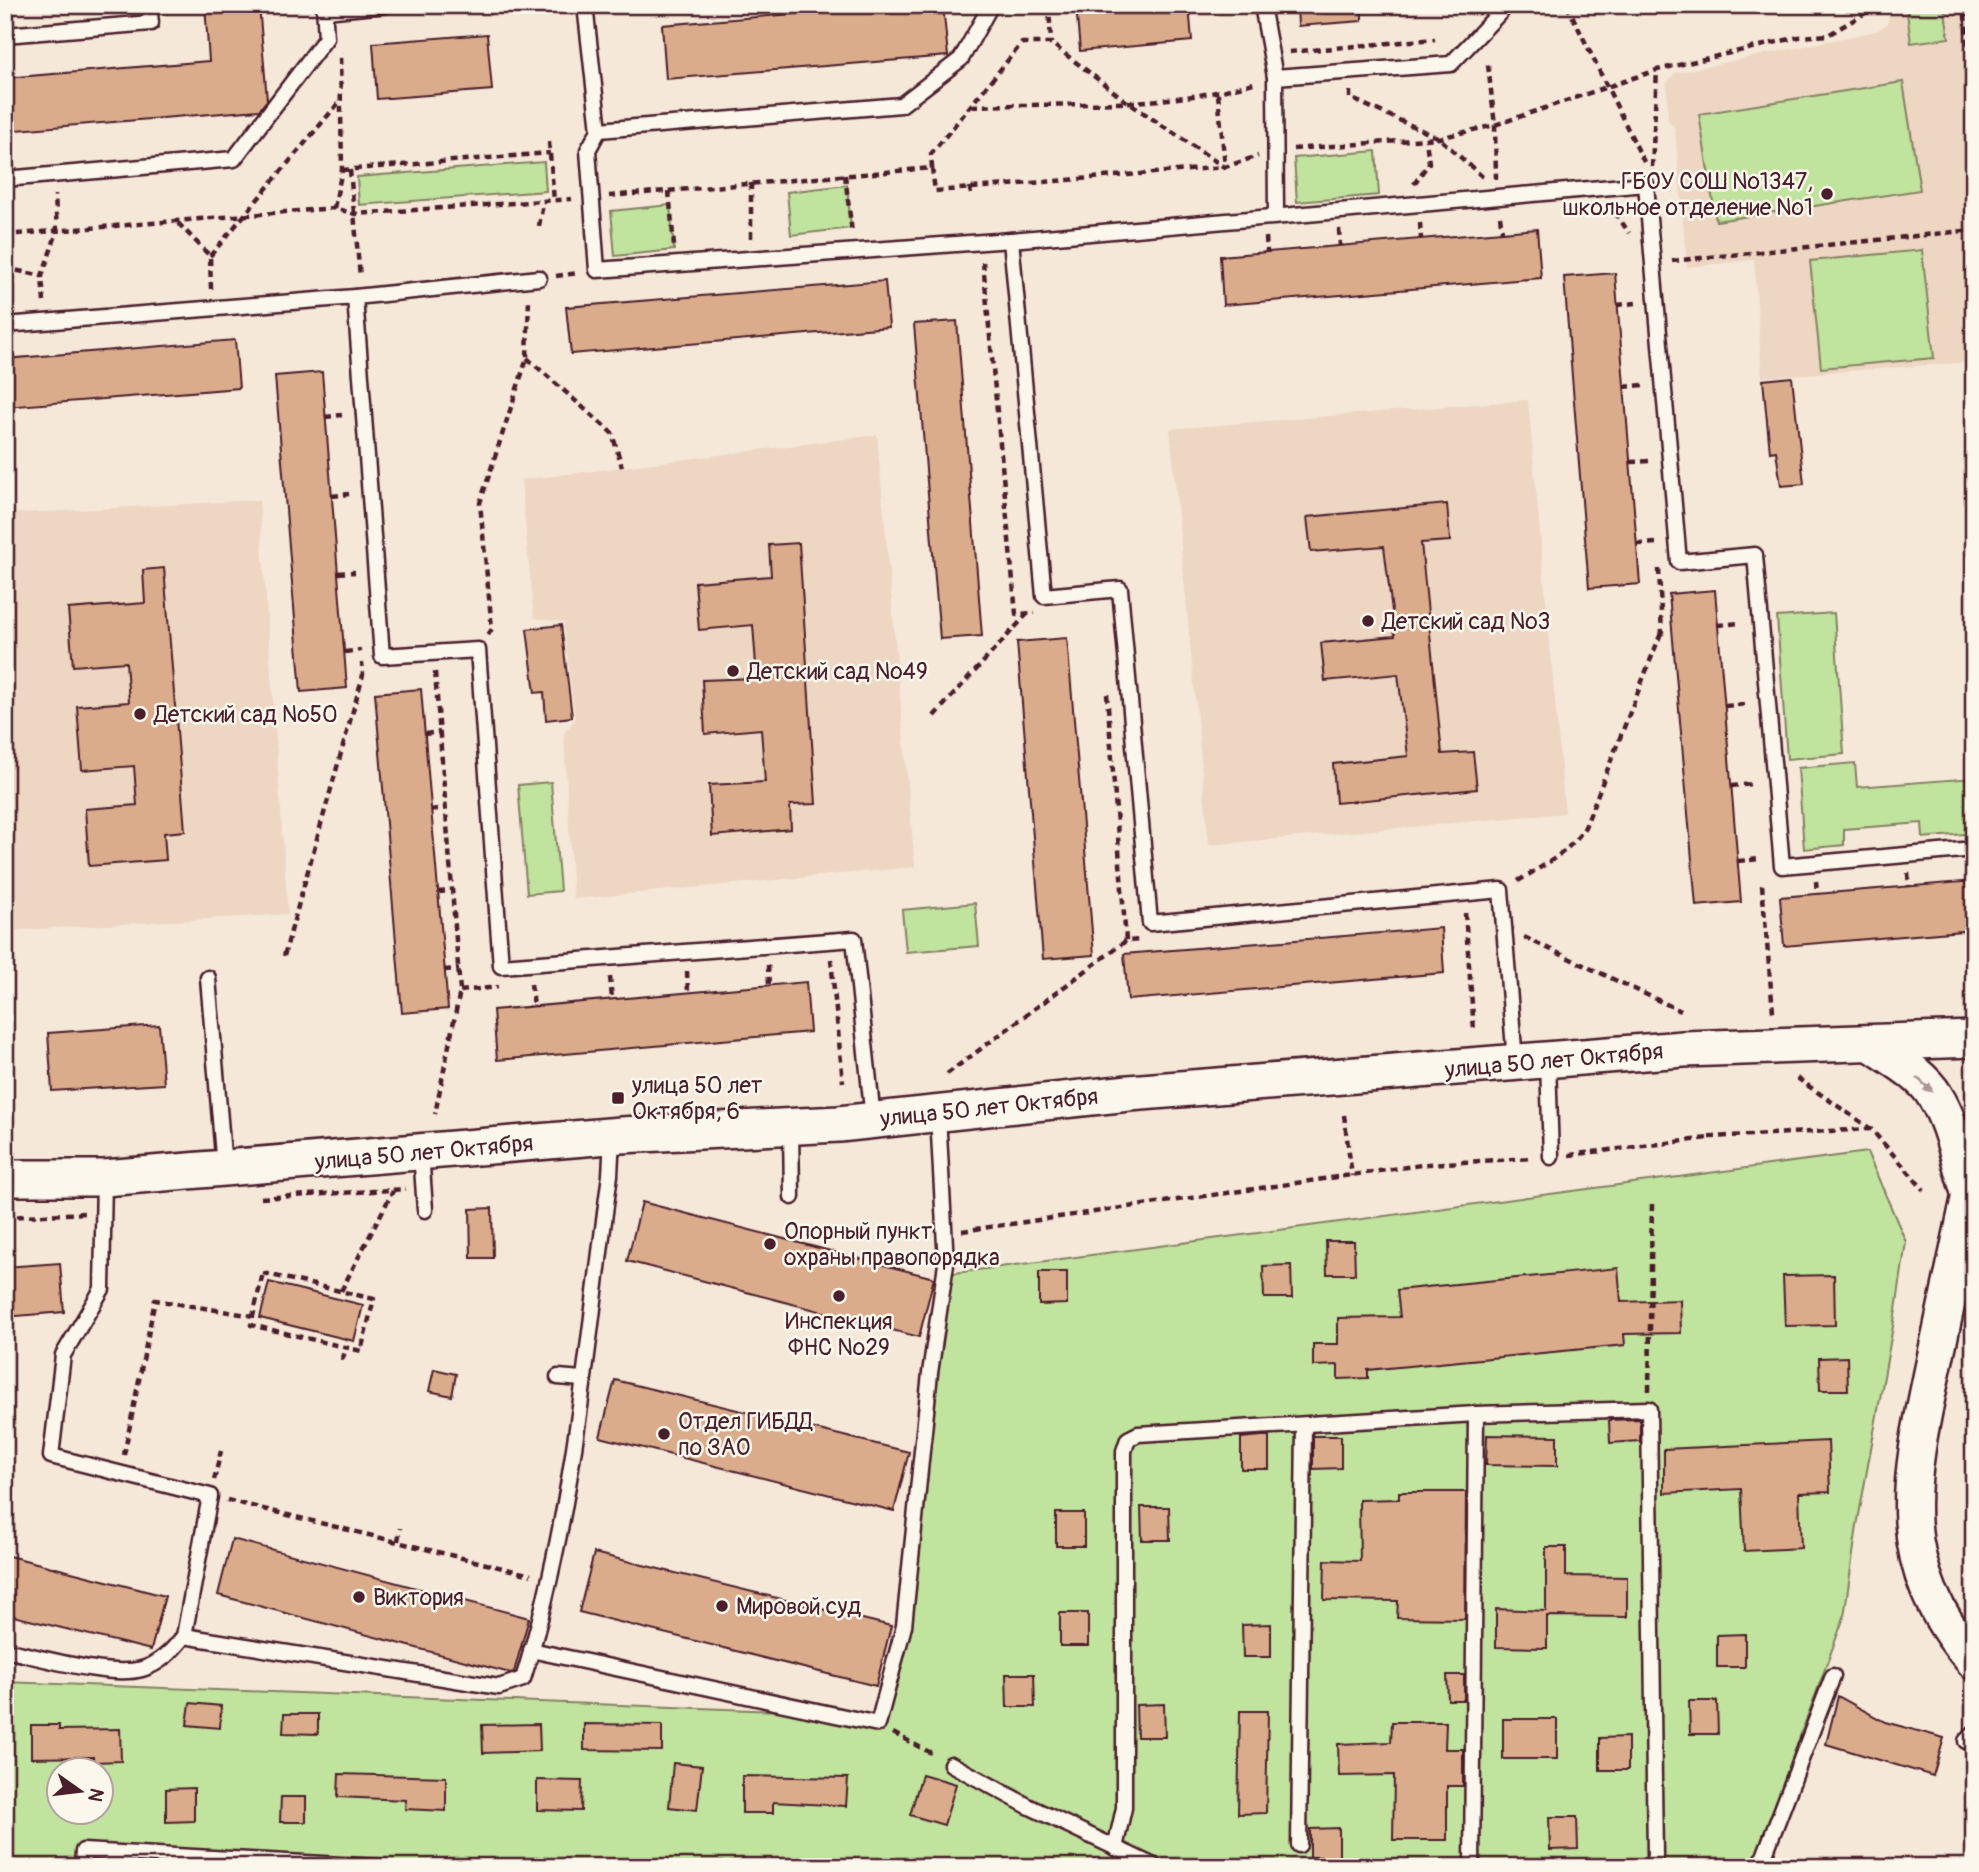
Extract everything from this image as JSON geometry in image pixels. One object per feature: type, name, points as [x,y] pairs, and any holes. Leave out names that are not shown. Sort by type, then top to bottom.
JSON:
[{"type":"street","name":"улица 50 лет Октября","points":[[5,1178],[104,1178],[612,1136],[791,1127],[938,1115],[1129,1093],[1683,1049],[1974,1040]]},
{"type":"street","points":[[1871,1043],[1906,1067],[1934,1094],[1946,1121],[1970,1205],[1916,1448],[1910,1508],[1920,1565],[1936,1609],[1974,1661]]},
{"type":"lane","points":[[5,35],[151,23],[149,5]]},
{"type":"lane","points":[[5,179],[234,159],[326,38],[324,8],[385,5]]},
{"type":"lane","points":[[585,5],[599,130],[588,150],[597,270],[853,249],[1011,246],[1496,193],[1647,184],[1679,562],[1755,555],[1782,866],[1974,849]]},
{"type":"lane","points":[[599,130],[901,105],[961,59],[991,5]]},
{"type":"lane","points":[[1262,5],[1275,77],[1276,216]]},
{"type":"lane","points":[[1275,77],[1451,64],[1507,5]]},
{"type":"lane","points":[[1011,246],[1044,596],[1120,589],[1150,923],[1502,890],[1505,928],[1551,1157]]},
{"type":"lane","points":[[5,325],[355,297],[539,278]]},
{"type":"lane","points":[[355,297],[382,656],[478,650],[501,966],[854,939],[873,1119]]},
{"type":"lane","points":[[208,978],[224,1168]]},
{"type":"lane","points":[[531,1650],[878,1724],[904,1626],[930,1373],[946,1264],[938,1115]]},
{"type":"lane","points":[[791,1127],[792,1197]]},
{"type":"lane","points":[[184,1636],[499,1687],[523,1679],[549,1580],[572,1465],[610,1175],[612,1136]]},
{"type":"lane","points":[[421,1152],[425,1210]]},
{"type":"lane","points":[[5,1650],[100,1669],[141,1669],[170,1654],[184,1636],[210,1496],[51,1456],[63,1354],[103,1289],[104,1178]]},
{"type":"lane","points":[[558,1377],[582,1379]]},
{"type":"lane","points":[[1115,1848],[1124,1808],[1124,1451],[1128,1439],[1138,1434],[1476,1415],[1648,1409],[1655,1856],[1651,1867]]},
{"type":"lane","points":[[1472,1867],[1476,1415]]},
{"type":"lane","points":[[1299,1845],[1304,1425]]},
{"type":"lane","points":[[1759,1867],[1833,1676]]},
{"type":"lane","points":[[951,1764],[1156,1867]]},
{"type":"lane","points":[[82,1867],[83,1851],[379,1867]]},
{"type":"path","points":[[1049,5],[1051,43]]},
{"type":"path","points":[[1567,5],[1652,177],[1657,69]]},
{"type":"path","points":[[1225,167],[1126,102],[1051,43],[1022,43],[931,154],[935,191],[1225,167],[1275,150],[1439,138],[1495,125],[1657,69],[1799,37],[1828,35],[1867,12],[1868,5]]},
{"type":"path","points":[[1968,5],[1964,6],[1974,100]]},
{"type":"path","points":[[1277,53],[1435,39]]},
{"type":"path","points":[[1488,65],[1495,125],[1496,193]]},
{"type":"path","points":[[972,106],[1126,102],[1218,94],[1275,77]]},
{"type":"path","points":[[1350,86],[1350,97],[1439,138],[1496,193]]},
{"type":"path","points":[[1218,94],[1225,167]]},
{"type":"path","points":[[211,309],[210,256],[342,99],[342,170],[334,208]]},
{"type":"path","points":[[1414,183],[1429,163],[1426,139]]},
{"type":"path","points":[[549,142],[554,201]]},
{"type":"path","points":[[342,170],[550,153]]},
{"type":"path","points":[[5,235],[243,218],[334,208],[355,214],[543,203],[932,168]]},
{"type":"path","points":[[351,170],[361,271],[355,297]]},
{"type":"path","points":[[845,175],[853,249]]},
{"type":"path","points":[[751,183],[753,258]]},
{"type":"path","points":[[970,187],[971,195]]},
{"type":"path","points":[[669,191],[677,264]]},
{"type":"path","points":[[46,322],[42,276],[57,232],[55,193]]},
{"type":"path","points":[[539,226],[543,203]]},
{"type":"path","points":[[1595,205],[1617,215],[1631,236]]},
{"type":"path","points":[[1499,212],[1512,211]]},
{"type":"path","points":[[1407,221],[1420,220],[1421,239]]},
{"type":"path","points":[[177,223],[210,256]]},
{"type":"path","points":[[1327,228],[1353,225]]},
{"type":"path","points":[[1339,226],[1340,246]]},
{"type":"path","points":[[1653,263],[1974,230]]},
{"type":"path","points":[[1254,234],[1278,232]]},
{"type":"path","points":[[1266,233],[1267,252]]},
{"type":"path","points":[[1011,246],[983,254],[1016,614],[1040,612]]},
{"type":"path","points":[[5,268],[42,276]]},
{"type":"path","points":[[478,650],[492,629],[480,503],[527,358],[528,299],[539,278],[597,270]]},
{"type":"path","points":[[1617,305],[1637,303]]},
{"type":"path","points":[[527,358],[612,433],[622,467]]},
{"type":"path","points":[[1624,387],[1644,385]]},
{"type":"path","points":[[325,417],[342,415]]},
{"type":"path","points":[[1630,462],[1650,461]]},
{"type":"path","points":[[332,496],[349,494]]},
{"type":"path","points":[[1637,544],[1657,543]]},
{"type":"path","points":[[338,573],[355,572]]},
{"type":"path","points":[[1502,890],[1557,858],[1580,835],[1594,807],[1661,633],[1660,581]]},
{"type":"path","points":[[934,716],[1044,596]]},
{"type":"path","points":[[1718,625],[1740,623]]},
{"type":"path","points":[[345,652],[361,650]]},
{"type":"path","points":[[423,670],[435,669],[460,991],[435,1114]]},
{"type":"path","points":[[284,956],[363,675],[375,674]]},
{"type":"path","points":[[1106,691],[1126,941]]},
{"type":"path","points":[[1725,706],[1747,704]]},
{"type":"path","points":[[425,734],[440,732]]},
{"type":"path","points":[[1731,786],[1754,784]]},
{"type":"path","points":[[431,810],[446,808]]},
{"type":"path","points":[[1738,861],[1760,859]]},
{"type":"path","points":[[1908,872],[1909,887]]},
{"type":"path","points":[[1815,880],[1817,894]]},
{"type":"path","points":[[1762,885],[1773,1012]]},
{"type":"path","points":[[438,892],[453,891]]},
{"type":"path","points":[[1451,913],[1465,912],[1474,1030]]},
{"type":"path","points":[[947,1074],[1150,923]]},
{"type":"path","points":[[1505,928],[1681,1012]]},
{"type":"path","points":[[1126,941],[1153,938]]},
{"type":"path","points":[[820,960],[833,959],[843,1082]]},
{"type":"path","points":[[754,964],[781,962]]},
{"type":"path","points":[[768,963],[769,985]]},
{"type":"path","points":[[444,970],[459,969]]},
{"type":"path","points":[[674,972],[700,969]]},
{"type":"path","points":[[687,971],[688,992]]},
{"type":"path","points":[[597,979],[623,976]]},
{"type":"path","points":[[610,977],[612,999]]},
{"type":"path","points":[[519,985],[544,983]]},
{"type":"path","points":[[531,984],[534,1006]]},
{"type":"path","points":[[460,991],[508,986]]},
{"type":"path","points":[[1797,1078],[1871,1129],[1924,1190]]},
{"type":"path","points":[[1344,1115],[1352,1176]]},
{"type":"path","points":[[944,1233],[1428,1164],[1551,1157],[1709,1137],[1871,1129]]},
{"type":"path","points":[[254,1199],[422,1188]]},
{"type":"path","points":[[341,1291],[394,1191]]},
{"type":"path","points":[[1648,1409],[1651,1202]]},
{"type":"path","points":[[263,1273],[341,1291],[374,1299],[361,1351],[251,1325],[263,1273]]},
{"type":"path","points":[[121,1473],[155,1300],[253,1316]]},
{"type":"path","points":[[342,1360],[347,1347]]},
{"type":"path","points":[[221,1451],[210,1496],[549,1580]]},
{"type":"path","points":[[398,1541],[400,1528]]},
{"type":"path","points":[[878,1724],[951,1764]]},
{"type":"shaded area","name":"ГБОУ СОШ №1347, школьное отделение №1","points":[[1891,5],[1974,5],[1974,362],[1762,377],[1754,260],[1687,267],[1675,129],[1668,120],[1667,83],[1675,73],[1877,31],[1887,24]]},
{"type":"shaded area","name":"Детский сад №3","points":[[1528,400],[1565,813],[1209,845],[1170,429]]},
{"type":"shaded area","name":"Детский сад №49","points":[[877,435],[915,867],[573,899],[564,734],[575,719],[563,622],[534,618],[521,480]]},
{"type":"shaded area","name":"Детский сад №50","points":[[259,500],[288,914],[5,931],[5,514]]},
{"type":"green space","points":[[1906,5],[1944,5],[1949,38],[1911,43]]},
{"type":"green space","points":[[1903,82],[1920,190],[1716,221],[1699,114]]},
{"type":"green space","points":[[1376,151],[1379,195],[1297,202],[1294,158]]},
{"type":"green space","points":[[544,162],[546,191],[359,205],[357,177]]},
{"type":"green space","points":[[847,185],[851,228],[791,235],[787,192]]},
{"type":"green space","points":[[670,205],[674,250],[615,256],[611,211]]},
{"type":"green space","points":[[1922,250],[1934,358],[1821,368],[1810,261]]},
{"type":"green space","points":[[1834,613],[1844,754],[1787,759],[1777,617]]},
{"type":"green space","points":[[1855,763],[1857,787],[1974,778],[1974,833],[1923,838],[1922,823],[1844,829],[1844,845],[1804,849],[1798,768]]},
{"type":"green space","points":[[551,782],[560,891],[527,894],[518,785]]},
{"type":"green space","points":[[975,903],[979,946],[906,952],[902,910]]},
{"type":"green space","points":[[1867,1152],[1906,1242],[1896,1310],[1857,1526],[1844,1617],[1752,1867],[5,1867],[5,1682],[887,1715],[940,1275]]},
{"type":"building","points":[[205,5],[259,5],[267,100],[259,110],[5,131],[5,78],[209,61]]},
{"type":"building","points":[[901,5],[943,5],[948,56],[666,79],[662,25]]},
{"type":"building","points":[[1076,5],[1189,5],[1192,41],[1080,51]]},
{"type":"building","points":[[1297,5],[1362,5],[1362,21],[1298,26]]},
{"type":"building","points":[[487,34],[492,90],[377,99],[373,43]]},
{"type":"building","points":[[1537,229],[1541,278],[1223,305],[1220,256]]},
{"type":"building","points":[[1615,273],[1640,584],[1589,588],[1564,277]]},
{"type":"building","points":[[885,281],[889,327],[571,354],[566,307]]},
{"type":"building","points":[[957,321],[982,636],[940,639],[914,324]]},
{"type":"building","points":[[235,340],[239,388],[5,407],[5,359]]},
{"type":"building","points":[[322,372],[347,688],[301,692],[275,376]]},
{"type":"building","points":[[1792,377],[1804,484],[1781,486],[1776,451],[1770,452],[1763,380]]},
{"type":"building","points":[[1447,504],[1450,541],[1421,543],[1442,754],[1473,752],[1477,789],[1336,803],[1333,764],[1408,756],[1398,674],[1325,681],[1321,643],[1395,636],[1384,546],[1311,552],[1307,517]]},
{"type":"building","points":[[799,543],[816,804],[790,805],[791,829],[712,836],[709,785],[765,782],[761,729],[705,734],[702,680],[757,678],[753,625],[699,630],[695,582],[771,576],[769,545]]},
{"type":"building","points":[[164,568],[185,831],[164,833],[166,860],[89,866],[85,809],[137,805],[134,766],[82,770],[77,706],[129,702],[126,662],[73,666],[68,609],[145,603],[143,570]]},
{"type":"building","points":[[1715,590],[1741,902],[1696,906],[1669,594]]},
{"type":"building","points":[[561,625],[572,717],[546,720],[544,692],[535,693],[527,629]]},
{"type":"building","points":[[1067,638],[1094,955],[1043,959],[1017,642]]},
{"type":"building","points":[[421,689],[448,1009],[402,1013],[375,693]]},
{"type":"building","points":[[1974,881],[1974,930],[1784,946],[1780,897]]},
{"type":"building","points":[[1441,928],[1444,973],[1128,1000],[1124,954]]},
{"type":"building","points":[[806,982],[810,1032],[497,1060],[493,1010]]},
{"type":"building","points":[[159,1025],[164,1084],[52,1091],[48,1033]]},
{"type":"building","points":[[642,1202],[934,1278],[919,1337],[627,1261]]},
{"type":"building","points":[[492,1208],[493,1258],[471,1258],[470,1209]]},
{"type":"building","points":[[1326,1241],[1354,1241],[1355,1274],[1327,1274]]},
{"type":"building","points":[[60,1263],[64,1312],[5,1317],[5,1267]]},
{"type":"building","points":[[1291,1265],[1292,1298],[1264,1298],[1263,1266]]},
{"type":"building","points":[[1618,1268],[1621,1302],[1680,1300],[1681,1333],[1624,1334],[1625,1345],[1368,1370],[1368,1378],[1338,1379],[1338,1365],[1313,1366],[1313,1344],[1338,1344],[1338,1318],[1400,1317],[1397,1290]]},
{"type":"building","points":[[1039,1272],[1067,1272],[1067,1304],[1039,1305]]},
{"type":"building","points":[[1834,1275],[1835,1325],[1785,1326],[1783,1276]]},
{"type":"building","points":[[269,1282],[363,1305],[354,1341],[260,1318]]},
{"type":"building","points":[[1847,1357],[1848,1390],[1820,1390],[1819,1358]]},
{"type":"building","points":[[434,1369],[456,1374],[452,1396],[429,1391]]},
{"type":"building","points":[[615,1380],[909,1452],[894,1511],[600,1437]]},
{"type":"building","points":[[1640,1419],[1640,1441],[1610,1443],[1609,1420]]},
{"type":"building","points":[[1487,1435],[1557,1436],[1557,1466],[1486,1465]]},
{"type":"building","points":[[1269,1436],[1269,1469],[1241,1469],[1241,1438]]},
{"type":"building","points":[[1313,1436],[1341,1436],[1341,1468],[1313,1469]]},
{"type":"building","points":[[1828,1441],[1830,1492],[1799,1493],[1801,1548],[1744,1551],[1741,1489],[1664,1493],[1664,1449]]},
{"type":"building","points":[[1399,1492],[1466,1492],[1465,1619],[1397,1618],[1398,1601],[1324,1600],[1325,1560],[1360,1561],[1359,1500],[1399,1499]]},
{"type":"building","points":[[1141,1507],[1169,1507],[1170,1540],[1142,1540]]},
{"type":"building","points":[[1056,1513],[1084,1513],[1084,1546],[1056,1546]]},
{"type":"building","points":[[232,1539],[529,1618],[514,1672],[218,1595]]},
{"type":"building","points":[[1546,1547],[1566,1547],[1566,1576],[1627,1577],[1627,1617],[1547,1616],[1547,1648],[1496,1647],[1496,1609],[1546,1611]]},
{"type":"building","points":[[594,1553],[891,1626],[876,1686],[579,1612]]},
{"type":"building","points":[[5,1555],[165,1596],[151,1650],[5,1614]]},
{"type":"building","points":[[1060,1613],[1088,1613],[1088,1646],[1060,1646]]},
{"type":"building","points":[[1271,1624],[1271,1657],[1243,1657],[1242,1625]]},
{"type":"building","points":[[1745,1634],[1745,1667],[1717,1667],[1717,1635]]},
{"type":"building","points":[[1006,1674],[1034,1674],[1035,1707],[1007,1707]]},
{"type":"building","points":[[1447,1675],[1464,1675],[1464,1700],[1448,1700]]},
{"type":"building","points":[[1838,1696],[1885,1722],[1944,1738],[1933,1776],[1826,1744]]},
{"type":"building","points":[[1689,1701],[1717,1701],[1718,1734],[1690,1734]]},
{"type":"building","points":[[190,1703],[221,1706],[220,1728],[187,1725]]},
{"type":"building","points":[[1164,1704],[1165,1737],[1137,1737],[1136,1705]]},
{"type":"building","points":[[1240,1711],[1268,1711],[1266,1813],[1238,1814]]},
{"type":"building","points":[[284,1714],[318,1714],[318,1734],[283,1733]]},
{"type":"building","points":[[1503,1719],[1557,1719],[1557,1759],[1503,1759]]},
{"type":"building","points":[[1392,1722],[1446,1722],[1445,1749],[1463,1749],[1463,1786],[1447,1786],[1447,1840],[1393,1840],[1394,1775],[1339,1776],[1338,1744],[1391,1742]]},
{"type":"building","points":[[539,1724],[540,1751],[483,1753],[482,1725]]},
{"type":"building","points":[[584,1724],[662,1725],[662,1751],[584,1750]]},
{"type":"building","points":[[31,1725],[59,1725],[59,1730],[120,1729],[121,1761],[116,1761],[116,1756],[31,1758]]},
{"type":"building","points":[[1628,1737],[1628,1770],[1600,1770],[1600,1738]]},
{"type":"building","points":[[673,1763],[702,1766],[697,1810],[669,1807]]},
{"type":"building","points":[[339,1774],[446,1777],[446,1811],[405,1809],[406,1800],[338,1797]]},
{"type":"building","points":[[922,1774],[956,1784],[944,1825],[910,1815]]},
{"type":"building","points":[[742,1776],[848,1778],[846,1806],[773,1802],[773,1813],[742,1813]]},
{"type":"building","points":[[537,1780],[582,1781],[581,1811],[537,1810]]},
{"type":"building","points":[[194,1788],[194,1821],[166,1822],[166,1789]]},
{"type":"building","points":[[281,1797],[306,1797],[306,1822],[280,1822]]},
{"type":"building","points":[[1549,1817],[1577,1817],[1578,1849],[1550,1850]]},
{"type":"building","points":[[1339,1828],[1339,1857],[1310,1857],[1310,1829]]},
{"type":"place","name":"ГБОУ СОШ №1347, школьное отделение №1","points":[[1827,194]]},
{"type":"place","name":"Детский сад №3","points":[[1368,621]]},
{"type":"place","name":"Детский сад №49","points":[[733,671]]},
{"type":"place","name":"Детский сад №50","points":[[140,714]]},
{"type":"place","name":"улица 50 лет Октября, 6","points":[[618,1098]]},
{"type":"place","name":"Опорный пункт охраны правопорядка","points":[[770,1244]]},
{"type":"place","name":"Инспекция ФНС №29","points":[[839,1296]]},
{"type":"place","name":"Отдел ГИБДД по ЗАО","points":[[664,1434]]},
{"type":"place","name":"Виктория","points":[[359,1597]]},
{"type":"place","name":"Мировой суд","points":[[722,1606]]}]
